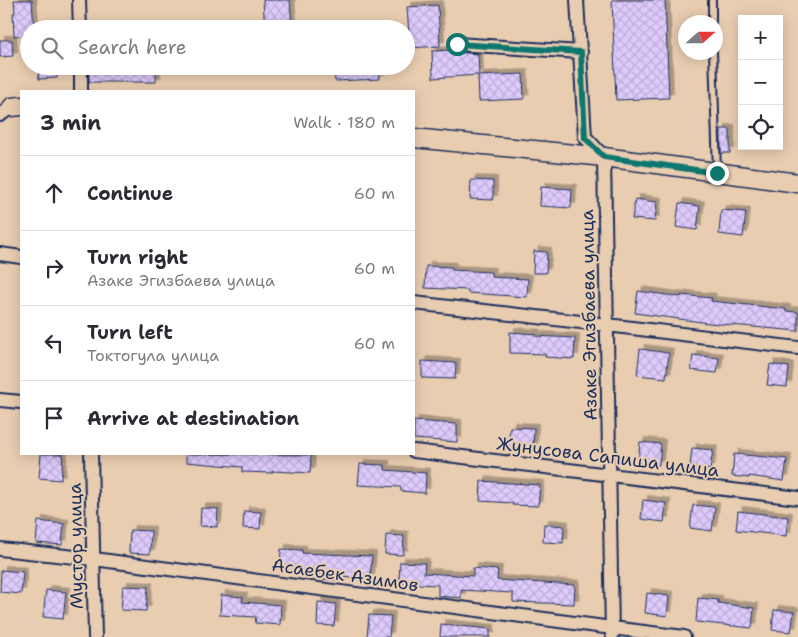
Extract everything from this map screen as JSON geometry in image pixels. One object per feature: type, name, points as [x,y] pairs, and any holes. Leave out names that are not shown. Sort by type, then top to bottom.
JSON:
[{"type":"street","points":[[79,0],[80,20]]},
{"type":"street","points":[[577,0],[585,138],[604,157]]},
{"type":"street","points":[[457,44],[581,52]]},
{"type":"street","points":[[81,75],[81,90]]},
{"type":"street","points":[[415,138],[604,157],[798,184]]},
{"type":"street","name":"Азаке Эгизбаева улица","points":[[604,157],[612,633]]},
{"type":"street","points":[[0,254],[20,257]]},
{"type":"street","points":[[415,303],[798,348]]},
{"type":"street","points":[[0,400],[20,402]]},
{"type":"street","name":"Жунусова Сапиша улица","points":[[415,451],[798,498]]},
{"type":"street","name":"Мустор улица","points":[[91,455],[98,635]]},
{"type":"street","name":"Асаебек Азимов","points":[[0,549],[94,559],[612,633],[684,637]]},
{"type":"lane","points":[[712,1],[712,15]]},
{"type":"lane","points":[[713,60],[717,173]]},
{"type":"building","points":[[14,0],[32,0],[33,20],[20,20],[20,36],[14,36],[13,13],[15,13]]},
{"type":"building","points":[[263,0],[290,0],[291,20],[264,20]]},
{"type":"building","points":[[612,0],[665,0],[669,98],[616,100]]},
{"type":"building","points":[[438,5],[440,46],[415,48],[415,20],[408,20],[407,7]]},
{"type":"building","points":[[0,40],[12,40],[13,56],[0,57]]},
{"type":"building","points":[[452,50],[478,54],[479,75],[433,78],[432,51]]},
{"type":"building","points":[[523,74],[524,99],[479,101],[478,76]]},
{"type":"building","points":[[39,75],[57,75],[57,78],[39,79]]},
{"type":"building","points":[[89,75],[156,75],[156,82],[89,82]]},
{"type":"building","points":[[335,75],[380,75],[380,79],[335,81]]},
{"type":"building","points":[[721,129],[730,129],[730,153],[721,153]]},
{"type":"building","points":[[471,180],[493,181],[493,200],[470,199]]},
{"type":"building","points":[[541,187],[572,189],[571,208],[540,206]]},
{"type":"building","points":[[635,199],[657,202],[655,221],[632,219]]},
{"type":"building","points":[[679,203],[700,206],[697,230],[676,227]]},
{"type":"building","points":[[721,210],[746,212],[743,237],[719,234]]},
{"type":"building","points":[[534,251],[547,252],[546,273],[533,273]]},
{"type":"building","points":[[426,266],[452,267],[452,270],[491,272],[491,277],[528,279],[527,297],[468,293],[468,290],[425,288]]},
{"type":"building","points":[[638,291],[681,297],[681,295],[712,298],[711,301],[798,312],[798,331],[709,323],[635,313]]},
{"type":"building","points":[[510,332],[536,334],[535,336],[575,338],[574,359],[545,357],[545,354],[510,353]]},
{"type":"building","points":[[640,349],[669,353],[666,378],[637,375]]},
{"type":"building","points":[[693,355],[719,358],[717,373],[691,370]]},
{"type":"building","points":[[422,361],[456,363],[455,379],[422,378]]},
{"type":"building","points":[[770,364],[789,367],[787,387],[767,385]]},
{"type":"building","points":[[415,421],[457,424],[457,442],[415,439]]},
{"type":"building","points":[[510,427],[534,428],[533,449],[508,447]]},
{"type":"building","points":[[640,442],[661,444],[659,465],[638,463]]},
{"type":"building","points":[[692,448],[713,450],[710,470],[690,467]]},
{"type":"building","points":[[734,454],[787,459],[784,481],[749,476],[749,478],[732,476]]},
{"type":"building","points":[[41,455],[63,455],[61,480],[39,478]]},
{"type":"building","points":[[186,455],[311,455],[310,473],[242,472],[242,467],[186,462]]},
{"type":"building","points":[[360,464],[385,465],[385,470],[426,473],[425,493],[401,491],[401,487],[358,485]]},
{"type":"building","points":[[481,481],[540,485],[538,506],[480,501]]},
{"type":"building","points":[[643,500],[666,503],[664,522],[641,519]]},
{"type":"building","points":[[693,505],[715,507],[712,531],[690,528]]},
{"type":"building","points":[[201,508],[218,509],[217,527],[200,526]]},
{"type":"building","points":[[244,511],[261,512],[260,529],[243,528]]},
{"type":"building","points":[[738,511],[788,517],[786,536],[736,530]]},
{"type":"building","points":[[38,521],[64,524],[62,545],[36,543]]},
{"type":"building","points":[[544,524],[564,526],[563,543],[543,542]]},
{"type":"building","points":[[130,530],[151,531],[150,554],[129,553]]},
{"type":"building","points":[[386,535],[404,536],[403,555],[385,554]]},
{"type":"building","points":[[281,549],[302,550],[302,553],[372,556],[370,579],[339,577],[339,580],[319,579],[319,573],[280,571]]},
{"type":"building","points":[[400,562],[425,563],[424,573],[473,576],[473,568],[498,570],[497,580],[575,585],[574,604],[513,602],[513,593],[461,590],[461,598],[438,596],[438,585],[399,583]]},
{"type":"building","points":[[1,570],[23,572],[21,594],[0,592]]},
{"type":"building","points":[[123,586],[148,587],[146,611],[121,610]]},
{"type":"building","points":[[46,590],[66,592],[63,619],[43,617]]},
{"type":"building","points":[[647,593],[669,596],[667,616],[645,613]]},
{"type":"building","points":[[221,595],[243,597],[242,602],[281,605],[280,625],[255,623],[256,617],[220,615]]},
{"type":"building","points":[[698,598],[718,600],[718,603],[754,608],[752,628],[696,622]]},
{"type":"building","points":[[318,602],[336,604],[334,626],[317,625]]},
{"type":"building","points":[[774,610],[794,612],[791,632],[772,630]]},
{"type":"building","points":[[369,615],[391,616],[389,637],[367,637]]},
{"type":"building","points":[[441,624],[490,629],[490,637],[440,637]]},
{"type":"route","points":[[457,44],[581,52],[585,138],[604,157],[717,173]]}]
